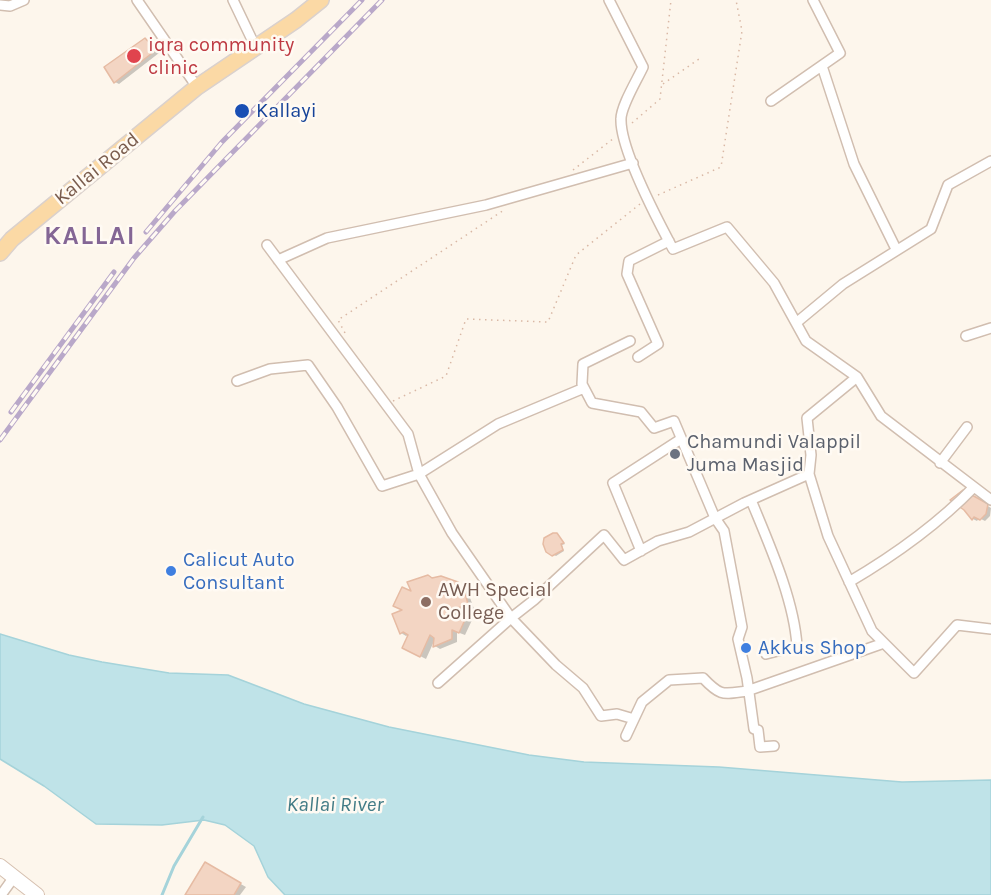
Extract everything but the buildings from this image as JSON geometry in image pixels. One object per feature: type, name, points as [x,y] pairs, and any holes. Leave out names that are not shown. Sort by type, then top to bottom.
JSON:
[{"type":"main road","name":"Kallai Road","points":[[0,253],[12,239],[197,87],[296,20],[321,0]]},
{"type":"street","points":[[0,5],[10,6],[24,0]]},
{"type":"street","points":[[137,0],[197,87]]},
{"type":"street","points":[[233,0],[255,46]]},
{"type":"street","points":[[609,0],[643,67],[621,117],[623,130],[633,163],[673,249],[727,227],[774,283],[806,341],[857,377],[881,416],[991,500]]},
{"type":"street","points":[[771,101],[840,53],[813,0]]},
{"type":"street","points":[[822,66],[854,164],[896,249]]},
{"type":"street","points":[[796,323],[843,284],[931,229],[948,185],[991,160]]},
{"type":"street","points":[[278,260],[327,238],[486,205],[633,163]]},
{"type":"street","points":[[638,357],[658,344],[627,274],[629,261],[669,241]]},
{"type":"street","points":[[267,245],[408,434],[419,474],[452,533],[511,618],[556,666],[583,688],[601,716],[617,714],[633,719]]},
{"type":"street","points":[[966,336],[991,327]]},
{"type":"street","points":[[630,340],[583,364],[584,388],[592,403],[641,412],[654,428],[674,421],[715,518],[724,531],[742,627],[738,639],[760,747],[774,746]]},
{"type":"street","points":[[237,381],[270,369],[308,365],[337,407],[382,486],[419,474],[498,424],[584,388]]},
{"type":"street","points":[[857,377],[807,418],[811,455],[809,474],[828,536],[872,632],[914,673],[957,625],[991,629]]},
{"type":"street","points":[[940,463],[967,427]]},
{"type":"street","points":[[641,551],[613,483],[681,439]]},
{"type":"street","points":[[438,683],[534,600],[604,535],[624,560],[658,541],[689,532],[751,500],[809,474]]},
{"type":"street","points":[[849,582],[910,544],[922,531],[945,517],[974,488]]},
{"type":"street","points":[[751,500],[796,627],[797,646],[766,654]]},
{"type":"street","points":[[626,736],[642,702],[669,680],[703,678],[723,694],[747,691],[884,643]]},
{"type":"street","points":[[0,866],[37,895]]},
{"type":"street","points":[[1,895],[14,877]]},
{"type":"path","points":[[571,171],[660,99],[671,0]]},
{"type":"path","points":[[652,198],[721,167],[742,31],[736,0]]},
{"type":"path","points":[[662,85],[699,59]]},
{"type":"path","points":[[393,401],[446,376],[466,319],[548,322],[576,255],[643,202]]},
{"type":"path","points":[[348,339],[338,320],[504,210]]},
{"type":"water","name":"Kallai River","points":[[0,634],[69,655],[102,662],[169,673],[228,675],[304,704],[389,727],[529,755],[584,762],[719,767],[902,782],[991,780],[991,895],[285,895],[268,877],[254,846],[225,825],[204,820],[162,825],[96,824],[44,786],[0,759]]},
{"type":"waterway","points":[[162,895],[174,866],[203,817]]},
{"type":"railway","points":[[146,232],[222,142],[362,0]]},
{"type":"railway","points":[[0,440],[134,258],[175,211],[382,0]]},
{"type":"railway","points":[[11,412],[114,272]]},
{"type":"place","name":"iqra community clinic","points":[[134,56]]},
{"type":"place","name":"Kallayi","points":[[242,111]]},
{"type":"place","name":"Chamundi Valappil Juma Masjid","points":[[675,454]]},
{"type":"place","name":"Calicut Auto Consultant","points":[[171,571]]},
{"type":"place","name":"AWH Special College","points":[[426,602]]},
{"type":"place","name":"Akkus Shop","points":[[746,648]]},
{"type":"district","name":"KALLAI","points":[[90,237]]}]
